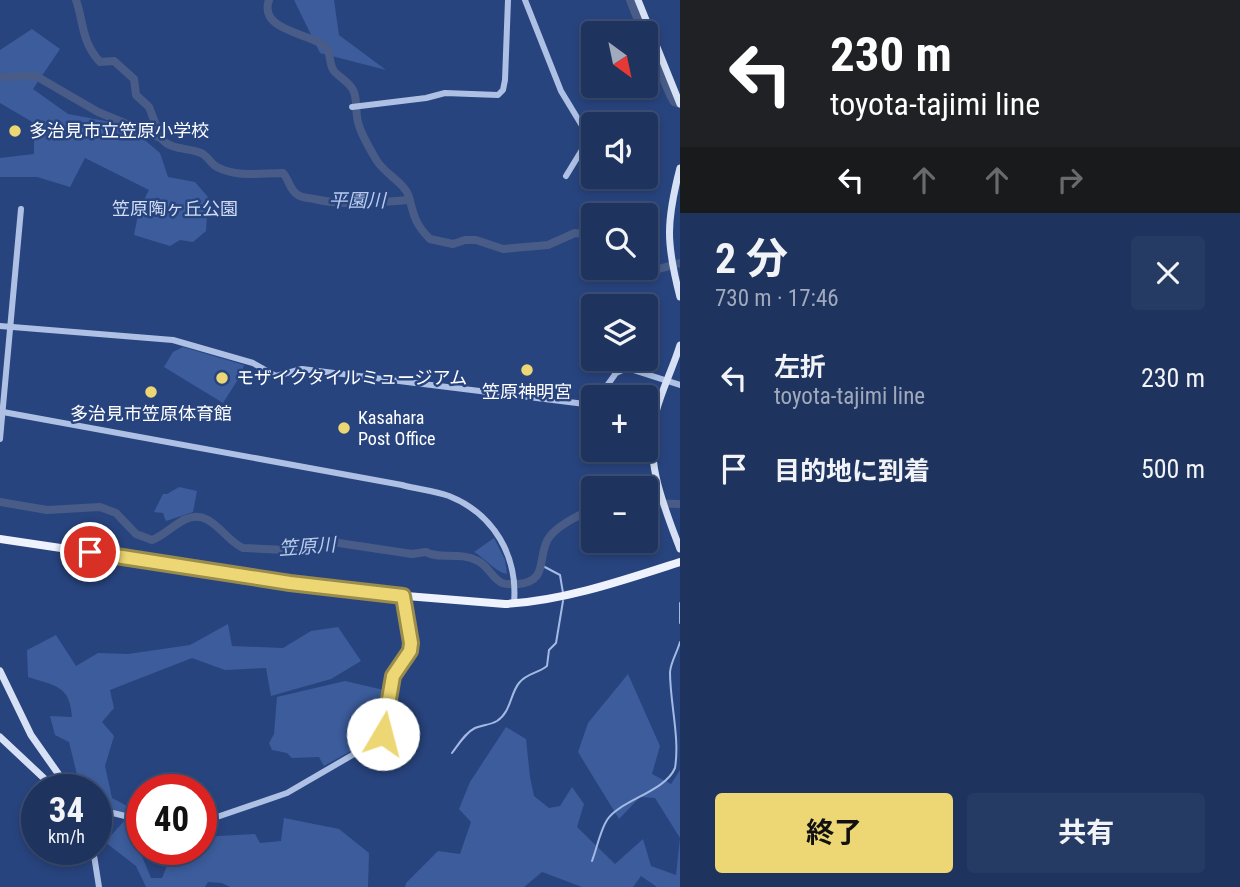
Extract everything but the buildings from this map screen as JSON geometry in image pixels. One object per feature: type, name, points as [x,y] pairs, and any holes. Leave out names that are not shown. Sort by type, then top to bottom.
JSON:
[{"type":"main road","points":[[639,0],[679,101]]},
{"type":"main road","points":[[680,168],[668,235],[680,297]]},
{"type":"main road","points":[[680,345],[656,412],[653,432],[654,477],[680,549]]},
{"type":"main road","points":[[0,539],[290,583],[403,596],[514,603],[558,598],[680,562]]},
{"type":"main road","points":[[0,671],[31,735],[58,774]]},
{"type":"main road","points":[[0,737],[39,774]]},
{"type":"street","points":[[352,107],[426,99],[445,93],[498,95],[503,90],[505,80],[508,0]]},
{"type":"street","points":[[525,0],[561,91],[587,134],[587,140],[566,176]]},
{"type":"street","points":[[0,439],[21,209]]},
{"type":"street","points":[[0,326],[173,340],[253,363],[276,376],[302,369],[581,404]]},
{"type":"street","points":[[608,385],[617,373],[627,368],[680,385]]},
{"type":"street","points":[[3,412],[441,494],[468,506],[493,527],[506,548],[514,575],[514,603]]},
{"type":"street","points":[[217,817],[287,793],[380,739],[393,676],[410,651],[403,596]]},
{"type":"street","points":[[96,865],[99,887]]},
{"type":"green space","points":[[294,0],[334,0],[339,35],[386,70],[320,53]]},
{"type":"green space","name":"笠原陶ヶ丘公園","points":[[32,29],[60,49],[33,89],[68,114],[127,125],[160,153],[168,177],[195,182],[208,197],[206,231],[193,242],[180,240],[170,246],[134,235],[139,209],[149,190],[85,158],[70,187],[37,177],[0,177],[0,158],[34,154],[34,123],[0,103],[0,50]]},
{"type":"green space","points":[[183,347],[244,365],[242,373],[223,403],[164,367],[173,352]]},
{"type":"green space","points":[[179,487],[197,491],[193,512],[166,521],[163,513],[154,512],[163,494]]},
{"type":"green space","points":[[494,538],[505,560],[507,574],[498,571],[474,552]]},
{"type":"green space","points":[[228,624],[232,646],[283,648],[311,631],[338,627],[361,661],[331,679],[271,696],[266,668],[225,670],[192,658],[110,690],[114,708],[102,722],[114,736],[105,766],[107,774],[77,774],[69,742],[55,735],[50,716],[72,717],[71,706],[59,688],[28,677],[27,650],[56,635],[76,666],[98,653],[128,654],[190,645]]},
{"type":"green space","points":[[628,674],[660,746],[652,774],[671,784],[680,770],[680,838],[655,798],[640,797],[619,819],[578,752],[588,723]]},
{"type":"green space","points":[[345,681],[384,690],[386,693],[382,725],[376,737],[324,766],[319,757],[292,758],[287,753],[272,750],[269,743],[274,734],[277,697]]},
{"type":"green space","points":[[506,727],[526,739],[534,796],[549,808],[560,806],[572,787],[584,804],[577,827],[615,864],[643,839],[651,866],[676,875],[680,838],[680,887],[657,887],[641,876],[633,887],[582,887],[542,872],[524,887],[405,887],[438,851],[460,854],[471,822],[459,809],[470,782]]},
{"type":"green space","points":[[112,798],[126,805],[126,858],[112,847],[112,834],[125,820],[112,814]]},
{"type":"green space","points":[[284,818],[339,829],[369,853],[368,887],[230,887],[222,883],[208,882],[205,887],[146,887],[136,866],[146,865],[151,878],[162,878],[167,865],[217,865],[217,836],[255,834],[260,843],[281,841]]},
{"type":"waterway","points":[[76,0],[89,47],[100,62],[114,61],[134,79],[136,95],[149,107],[161,138]]},
{"type":"waterway","points":[[269,0],[268,11],[272,20],[291,32],[314,40],[328,51],[334,71],[355,94],[358,122],[366,142],[381,166],[407,192],[416,220],[430,239],[453,244],[476,240],[503,249],[548,245],[575,233],[581,234]]},
{"type":"waterway","points":[[630,0],[638,21]]},
{"type":"waterway","points":[[658,67],[674,102],[680,104]]},
{"type":"waterway","name":"平園川","points":[[0,77],[36,76],[98,112],[161,138],[174,147],[201,153],[215,166],[233,173],[283,173],[295,193],[302,197],[349,203],[408,200]]},
{"type":"waterway","name":"平園川","points":[[658,269],[680,263]]},
{"type":"waterway","name":"笠原川","points":[[0,502],[47,510],[100,507],[116,513],[136,534],[152,540],[182,521],[195,517],[210,521],[243,548],[286,550],[317,542],[332,542],[412,554],[426,552],[464,556],[478,561],[502,583],[510,584],[528,582],[534,578],[540,568],[548,539],[568,521],[581,515]]},
{"type":"waterway","name":"笠原川","points":[[658,503],[680,504]]},
{"type":"waterway","points":[[541,565],[560,575],[563,593]]},
{"type":"waterway","points":[[452,753],[471,730],[502,717],[519,683],[547,666],[549,650],[556,643],[563,601]]},
{"type":"waterway","points":[[680,603],[680,623]]},
{"type":"waterway","points":[[592,861],[600,834],[613,813],[653,790],[670,776],[675,768],[676,745],[670,672],[680,642]]},
{"type":"place","name":"多治見市立笠原小学校","points":[[15,131]]},
{"type":"place","name":"笠原神明宮","points":[[527,370]]},
{"type":"place","name":"モザイクタイルミュージアム","points":[[222,378]]},
{"type":"place","name":"多治見市笠原体育館","points":[[151,392]]},
{"type":"place","name":"Kasahara Post Office","points":[[344,428]]},
{"type":"route","points":[[90,552],[290,583],[403,596],[410,651],[393,676],[383,734]]}]
